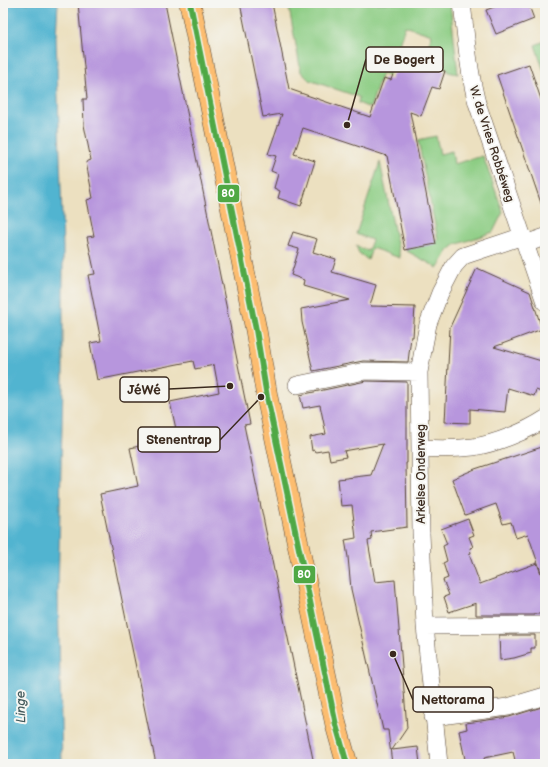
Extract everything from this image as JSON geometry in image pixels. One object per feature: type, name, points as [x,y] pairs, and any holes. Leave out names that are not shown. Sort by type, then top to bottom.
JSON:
[{"type":"main road","points":[[190,3],[256,330],[267,397],[336,725],[347,764]]},
{"type":"street","name":"W. de Vries Robbéweg","points":[[462,3],[473,88],[545,302]]},
{"type":"street","name":"Arkelse Onderweg","points":[[439,764],[433,717],[425,626],[421,533],[419,372],[428,324],[437,299],[454,266],[463,256],[524,240],[545,237]]},
{"type":"street","points":[[297,384],[365,371],[419,372]]},
{"type":"street","points":[[421,448],[441,449],[473,447],[486,444],[524,431],[545,419]]},
{"type":"street","points":[[425,626],[545,625]]},
{"type":"street","points":[[433,717],[508,707],[545,696]]},
{"type":"green space","points":[[288,3],[450,3],[458,74],[448,72],[448,70],[441,67],[442,62],[425,56],[432,35],[405,26],[389,76],[382,73],[370,108],[358,103],[359,97],[309,80],[301,72]]},
{"type":"green space","points":[[545,41],[545,74],[535,45]]},
{"type":"green space","points":[[436,136],[440,154],[452,151],[454,164],[483,156],[503,212],[493,232],[455,245],[448,251],[438,268],[405,250],[438,240],[418,140]]},
{"type":"green space","points":[[380,162],[400,258],[372,248],[368,260],[359,253],[356,246],[368,251],[372,240],[356,234]]},
{"type":"water","name":"Linge","points":[[3,3],[58,3],[56,36],[63,247],[63,384],[58,593],[62,764],[3,764]]},
{"type":"building","points":[[78,3],[165,3],[250,424],[244,425],[314,764],[156,764],[100,494],[138,486],[130,448],[178,438],[170,402],[219,392],[214,365],[195,369],[193,361],[97,380],[90,343],[101,341],[88,275],[95,274],[87,237],[94,236],[87,200],[93,198],[86,162],[91,160],[84,125],[83,99],[87,99]]},
{"type":"building","points":[[240,3],[272,3],[289,89],[370,117],[384,78],[391,80],[401,51],[405,52],[415,48],[420,57],[439,64],[437,69],[445,71],[439,89],[432,87],[421,116],[410,112],[436,244],[405,250],[387,156],[303,128],[294,154],[315,161],[301,206],[278,198],[280,191],[274,188],[278,174],[271,171],[276,156],[268,154],[282,114],[263,117]]},
{"type":"building","points":[[505,3],[528,3],[534,19],[496,34],[486,10]]},
{"type":"building","points":[[529,64],[545,111],[545,208],[543,209],[497,75]]},
{"type":"building","points":[[293,232],[317,239],[313,252],[336,259],[332,272],[376,285],[370,306],[415,307],[413,337],[411,337],[408,362],[363,361],[313,371],[302,322],[301,309],[350,300],[303,286],[304,280],[291,275],[299,249],[288,246]]},
{"type":"building","points":[[477,268],[530,292],[542,329],[494,347],[545,362],[545,378],[541,392],[536,390],[534,396],[508,388],[505,412],[470,409],[470,423],[445,422],[450,327]]},
{"type":"building","points":[[366,381],[407,382],[407,527],[371,532],[372,540],[368,541],[375,582],[395,580],[407,728],[392,750],[418,747],[420,764],[392,764],[388,730],[383,730],[351,589],[345,540],[356,538],[352,505],[341,506],[338,479],[371,475],[383,444],[344,451],[346,457],[330,460],[328,450],[312,451],[310,437],[326,434],[320,405],[303,408],[300,395]]},
{"type":"building","points":[[545,446],[545,577],[543,578],[528,534],[516,538],[511,522],[503,524],[496,504],[465,515],[452,479],[475,469]]},
{"type":"building","points":[[468,519],[474,535],[469,537],[473,547],[470,548],[471,553],[469,554],[480,584],[537,563],[545,584],[545,614],[476,615],[476,603],[449,612],[444,597],[449,595],[443,580],[448,578],[443,563],[447,561],[443,546],[447,544],[441,529]]},
{"type":"building","points":[[499,635],[535,635],[535,648],[531,648],[531,653],[500,660]]},
{"type":"building","points":[[545,706],[545,764],[516,764],[513,752],[484,758],[485,764],[466,764],[459,731],[467,729],[466,723],[509,717]]},
{"type":"transit line","name":"80","points":[[190,3],[256,330],[267,397],[336,725],[347,764]]},
{"type":"place","name":"De Bogert","points":[[347,125]]},
{"type":"place","name":"JéWé","points":[[230,386]]},
{"type":"place","name":"Stenentrap","points":[[261,397]]},
{"type":"place","name":"Nettorama","points":[[393,654]]}]
